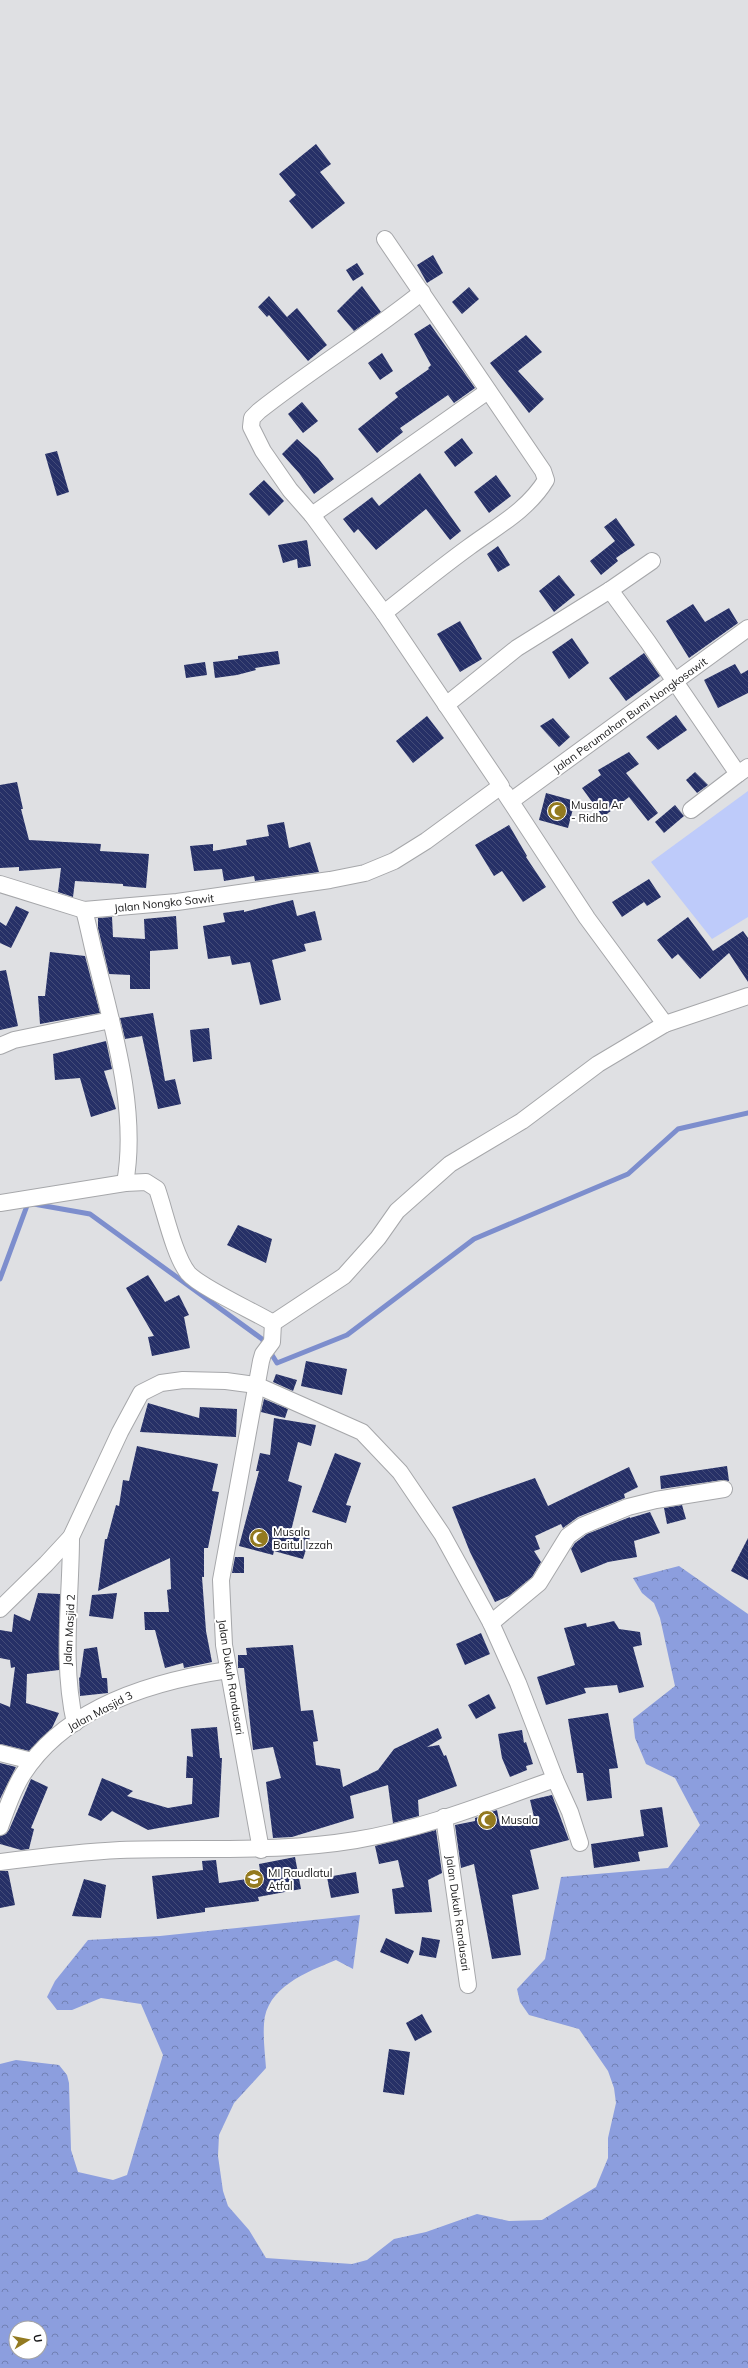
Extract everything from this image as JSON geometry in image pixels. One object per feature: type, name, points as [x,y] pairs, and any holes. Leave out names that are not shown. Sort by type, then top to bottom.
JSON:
[{"type":"street","points":[[384,613],[536,497],[546,480],[543,470],[385,239]]},
{"type":"street","points":[[422,292],[388,319],[275,398],[252,418],[251,427],[256,440],[290,490],[312,515],[384,613],[501,786],[596,931],[665,1024]]},
{"type":"street","points":[[312,515],[488,391]]},
{"type":"street","points":[[446,705],[517,648],[652,562]]},
{"type":"street","points":[[610,590],[676,683],[743,771],[690,810]]},
{"type":"street","name":"Jalan Perumahan Bumi Nongkosawit","points":[[511,801],[676,683],[748,628]]},
{"type":"street","name":"Jalan Nongko Sawit","points":[[0,884],[84,910],[177,902],[330,880],[364,873],[394,861],[426,841],[501,786]]},
{"type":"street","points":[[84,910],[111,1020],[124,1089],[129,1146],[125,1183]]},
{"type":"street","points":[[0,1203],[125,1183],[146,1182],[157,1189],[181,1261],[189,1273],[200,1282],[272,1323],[344,1276],[378,1238],[398,1212],[450,1164],[522,1121],[598,1064],[665,1024],[748,996]]},
{"type":"street","points":[[0,1046],[14,1040],[111,1020]]},
{"type":"street","name":"Jalan Dukuh Randusari","points":[[261,1850],[228,1670],[221,1615],[221,1580],[256,1385],[267,1348],[272,1323]]},
{"type":"street","points":[[0,1608],[46,1564],[71,1537],[120,1432],[141,1393],[161,1383],[183,1380],[226,1381],[256,1385],[362,1432],[404,1478],[442,1534],[491,1623],[518,1683],[555,1779],[570,1812],[580,1843]]},
{"type":"street","points":[[491,1623],[539,1583],[568,1536],[582,1526],[628,1506],[724,1489]]},
{"type":"street","name":"Jalan Masjid 2","points":[[71,1537],[67,1671],[69,1698],[75,1723]]},
{"type":"street","name":"Jalan Masjid 3","points":[[0,1827],[21,1776],[32,1761],[60,1734],[75,1723],[118,1699],[154,1684],[188,1676],[228,1670]]},
{"type":"street","points":[[0,1753],[32,1761]]},
{"type":"street","points":[[0,1862],[50,1855],[120,1850],[261,1850],[356,1840],[392,1832],[444,1817],[555,1779]]},
{"type":"street","name":"Jalan Dukuh Randusari","points":[[444,1817],[468,1985]]},
{"type":"shaded area","points":[[748,791],[748,917],[712,939],[651,862]]},
{"type":"green space","points":[[679,1566],[748,1614],[748,2368],[0,2368],[0,2064],[16,2060],[59,2065],[67,2075],[69,2083],[71,2150],[78,2172],[113,2180],[127,2175],[163,2055],[141,2004],[101,1998],[72,2010],[57,2010],[47,1997],[55,1981],[88,1940],[160,1936],[360,1915],[353,1969],[336,1960],[301,1976],[280,1991],[272,2000],[266,2011],[264,2024],[266,2068],[234,2103],[219,2135],[218,2156],[223,2191],[228,2206],[249,2230],[266,2258],[352,2264],[367,2260],[394,2239],[426,2232],[477,2214],[509,2221],[542,2220],[596,2187],[608,2158],[608,2138],[616,2103],[614,2088],[608,2071],[579,2029],[529,2015],[520,2002],[517,1989],[545,1959],[561,1877],[668,1868],[700,1825],[675,1778],[646,1764],[635,1738],[633,1719],[675,1686],[660,1618],[654,1603],[642,1593],[633,1578]]},
{"type":"building","points":[[316,144],[331,164],[320,172],[345,203],[312,229],[289,201],[296,195],[279,174]]},
{"type":"building","points":[[433,255],[443,273],[427,283],[417,265]]},
{"type":"building","points":[[357,263],[364,274],[353,281],[346,270]]},
{"type":"building","points":[[362,286],[381,312],[354,331],[337,311]]},
{"type":"building","points":[[469,287],[479,299],[462,314],[452,302]]},
{"type":"building","points":[[269,296],[287,317],[297,308],[327,345],[308,361],[269,315],[267,317],[258,307]]},
{"type":"building","points":[[430,324],[475,388],[454,403],[448,395],[400,428],[403,432],[377,453],[358,429],[398,397],[395,393],[429,369],[428,368],[431,365],[414,334]]},
{"type":"building","points":[[526,335],[542,352],[518,371],[544,399],[529,413],[490,363]]},
{"type":"building","points":[[382,353],[393,371],[380,380],[368,363]]},
{"type":"building","points":[[302,402],[318,421],[303,433],[288,414]]},
{"type":"building","points":[[462,438],[473,453],[455,467],[444,452]]},
{"type":"building","points":[[297,439],[318,458],[334,479],[314,494],[299,473],[282,454]]},
{"type":"building","points":[[57,451],[69,492],[57,496],[45,454]]},
{"type":"building","points":[[420,473],[461,531],[450,540],[426,509],[376,550],[358,529],[354,533],[343,519],[372,497],[379,506]]},
{"type":"building","points":[[496,475],[511,496],[489,513],[474,492]]},
{"type":"building","points":[[264,480],[284,501],[269,516],[249,494]]},
{"type":"building","points":[[616,518],[635,545],[616,558],[618,561],[601,575],[590,561],[615,541],[604,527]]},
{"type":"building","points":[[307,540],[311,566],[298,568],[297,559],[283,563],[278,545]]},
{"type":"building","points":[[498,546],[510,565],[498,572],[487,554]]},
{"type":"building","points":[[559,575],[575,595],[554,612],[539,591]]},
{"type":"building","points":[[693,604],[705,622],[729,608],[738,623],[689,658],[666,621]]},
{"type":"building","points":[[460,621],[482,659],[460,672],[437,634]]},
{"type":"building","points":[[572,638],[589,663],[569,679],[552,652]]},
{"type":"building","points":[[278,651],[280,664],[255,668],[256,670],[237,675],[215,678],[213,662],[238,659],[238,656]]},
{"type":"building","points":[[644,653],[660,676],[626,701],[609,678]]},
{"type":"building","points":[[205,662],[207,675],[186,678],[184,665]]},
{"type":"building","points":[[735,664],[741,674],[748,670],[748,693],[718,708],[704,680]]},
{"type":"building","points":[[676,715],[687,730],[658,750],[646,737]]},
{"type":"building","points":[[427,716],[444,738],[413,763],[396,741]]},
{"type":"building","points":[[553,718],[570,737],[559,747],[540,726]]},
{"type":"building","points":[[629,752],[639,764],[626,773],[658,813],[648,821],[629,797],[603,817],[582,788],[601,775],[598,770]]},
{"type":"building","points":[[695,772],[708,785],[697,793],[686,780]]},
{"type":"building","points":[[17,782],[23,809],[21,809],[29,840],[101,844],[100,851],[149,854],[146,888],[123,886],[123,884],[75,881],[73,897],[58,892],[61,868],[19,871],[19,867],[0,868],[0,785]]},
{"type":"building","name":"Musala Ar - Ridho","points":[[546,793],[575,801],[568,828],[539,820]]},
{"type":"building","points":[[675,805],[684,816],[664,833],[655,822]]},
{"type":"building","points":[[284,822],[289,848],[310,842],[319,872],[255,881],[254,876],[224,881],[222,869],[194,871],[190,846],[213,844],[213,851],[247,845],[246,840],[269,836],[267,825]]},
{"type":"building","points":[[509,825],[527,856],[526,857],[546,887],[523,902],[502,871],[494,876],[475,845]]},
{"type":"building","points":[[649,879],[661,897],[647,906],[644,902],[622,917],[612,902]]},
{"type":"building","points":[[293,900],[297,916],[315,911],[322,940],[304,944],[306,951],[272,960],[281,1000],[260,1005],[250,962],[232,965],[230,956],[208,959],[203,926],[225,922],[223,913],[244,910],[244,912]]},
{"type":"building","points":[[16,906],[29,912],[11,948],[0,943],[0,922],[6,926]]},
{"type":"building","points":[[176,916],[178,949],[150,951],[150,989],[130,989],[130,975],[109,974],[98,928],[98,918],[112,917],[113,937],[145,939],[144,919]]},
{"type":"building","points":[[688,917],[713,951],[743,931],[748,938],[748,982],[729,953],[700,979],[678,954],[672,959],[657,940]]},
{"type":"building","points":[[50,952],[85,956],[100,1013],[40,1024],[38,996],[45,996]]},
{"type":"building","points":[[6,970],[18,1026],[0,1030],[0,971]]},
{"type":"building","points":[[153,1013],[165,1081],[175,1079],[181,1104],[158,1109],[142,1036],[125,1039],[120,1018]]},
{"type":"building","points":[[209,1028],[212,1059],[193,1062],[190,1030]]},
{"type":"building","points":[[106,1041],[112,1069],[104,1071],[116,1109],[91,1117],[80,1078],[55,1080],[53,1054]]},
{"type":"building","points":[[238,1225],[272,1239],[266,1263],[227,1245]]},
{"type":"building","points":[[148,1275],[165,1302],[179,1295],[189,1315],[184,1317],[190,1348],[152,1356],[148,1337],[154,1336],[126,1288]]},
{"type":"building","points":[[306,1361],[347,1369],[342,1395],[301,1386]]},
{"type":"building","points":[[276,1374],[297,1380],[293,1391],[273,1382]]},
{"type":"building","points":[[264,1399],[288,1409],[285,1418],[261,1412]]},
{"type":"building","points":[[148,1403],[199,1418],[200,1407],[237,1409],[236,1437],[140,1432]]},
{"type":"building","points":[[274,1418],[316,1425],[311,1446],[298,1442],[288,1481],[302,1486],[291,1531],[310,1537],[303,1559],[274,1551],[273,1555],[239,1546],[259,1471],[256,1471],[260,1453],[270,1455]]},
{"type":"building","points":[[137,1446],[218,1464],[212,1491],[219,1492],[208,1548],[204,1548],[204,1577],[202,1577],[206,1631],[212,1662],[184,1668],[183,1663],[165,1668],[155,1630],[145,1630],[144,1612],[169,1612],[167,1590],[171,1589],[170,1558],[98,1591],[105,1539],[107,1539],[116,1505],[119,1506],[123,1480],[129,1481]]},
{"type":"building","points":[[335,1453],[361,1463],[346,1505],[351,1506],[346,1523],[312,1512]]},
{"type":"building","points":[[727,1466],[729,1481],[722,1480],[661,1489],[660,1476]]},
{"type":"building","points":[[629,1467],[638,1487],[624,1494],[625,1498],[578,1517],[563,1528],[561,1524],[535,1536],[540,1549],[534,1551],[541,1562],[532,1577],[509,1596],[495,1602],[470,1552],[452,1507],[535,1478],[548,1506]]},
{"type":"building","points":[[682,1505],[686,1519],[667,1524],[664,1508]]},
{"type":"building","points":[[650,1512],[660,1533],[634,1541],[637,1557],[608,1562],[581,1573],[571,1549],[575,1543],[587,1534],[630,1517]]},
{"type":"building","points":[[748,1538],[748,1580],[731,1571]]},
{"type":"building","points":[[235,1557],[244,1557],[244,1573],[232,1573]]},
{"type":"building","points":[[38,1593],[60,1594],[59,1670],[27,1674],[26,1703],[59,1713],[52,1728],[29,1751],[0,1744],[0,1703],[10,1707],[15,1667],[11,1668],[10,1660],[0,1658],[0,1630],[12,1632],[14,1614],[30,1621]]},
{"type":"building","points":[[117,1593],[113,1619],[89,1616],[92,1595]]},
{"type":"building","points":[[614,1621],[619,1629],[640,1632],[642,1645],[633,1647],[644,1687],[619,1693],[617,1685],[584,1688],[586,1693],[546,1705],[537,1677],[575,1665],[564,1628],[586,1623],[587,1627]]},
{"type":"building","points":[[481,1633],[490,1654],[465,1665],[456,1644]]},
{"type":"building","points":[[293,1645],[301,1711],[313,1710],[318,1741],[313,1742],[316,1765],[340,1769],[343,1787],[378,1770],[394,1749],[438,1728],[442,1738],[427,1747],[439,1745],[444,1756],[446,1755],[457,1786],[418,1800],[419,1816],[393,1823],[388,1785],[350,1796],[354,1818],[292,1837],[273,1838],[266,1782],[281,1778],[273,1747],[253,1750],[244,1668],[238,1668],[238,1655],[247,1655],[246,1648]]},
{"type":"building","points":[[97,1647],[102,1678],[107,1678],[108,1693],[80,1696],[79,1677],[80,1678],[84,1649]]},
{"type":"building","points":[[489,1694],[496,1708],[476,1719],[468,1705]]},
{"type":"building","points":[[608,1713],[618,1768],[609,1769],[612,1798],[587,1801],[583,1773],[577,1773],[568,1719]]},
{"type":"building","points":[[217,1727],[220,1758],[222,1758],[219,1817],[148,1830],[112,1811],[101,1821],[88,1815],[102,1778],[133,1791],[127,1796],[168,1808],[192,1804],[193,1778],[186,1778],[187,1756],[193,1757],[191,1729]]},
{"type":"building","points":[[522,1730],[524,1743],[526,1742],[533,1764],[526,1766],[527,1770],[510,1777],[502,1758],[498,1734]]},
{"type":"building","points":[[0,1763],[16,1767],[0,1799]]},
{"type":"building","points":[[31,1779],[48,1787],[31,1828],[34,1829],[29,1849],[21,1850],[0,1844],[0,1836],[6,1834],[9,1830]]},
{"type":"building","points":[[552,1795],[569,1840],[530,1850],[539,1889],[512,1895],[521,1955],[492,1959],[474,1864],[461,1868],[455,1825],[475,1821],[475,1818],[497,1810],[500,1825],[534,1817],[530,1800]]},
{"type":"building","points":[[662,1807],[668,1847],[638,1852],[640,1861],[594,1868],[591,1844],[644,1836],[640,1810]]},
{"type":"building","points":[[436,1830],[442,1873],[428,1880],[432,1912],[395,1914],[392,1889],[404,1887],[398,1860],[379,1864],[375,1846]]},
{"type":"building","points":[[295,1857],[301,1889],[258,1897],[259,1901],[205,1908],[205,1912],[157,1919],[152,1876],[203,1870],[202,1861],[216,1860],[219,1883],[261,1877],[259,1864]]},
{"type":"building","points":[[0,1871],[8,1871],[15,1905],[0,1908]]},
{"type":"building","points":[[356,1872],[359,1893],[331,1898],[327,1877]]},
{"type":"building","points":[[84,1879],[106,1885],[101,1918],[72,1916]]},
{"type":"building","points":[[422,1937],[440,1940],[436,1958],[419,1955]]},
{"type":"building","points":[[386,1938],[414,1951],[408,1964],[380,1952]]},
{"type":"building","points":[[422,2014],[432,2032],[415,2041],[406,2023]]},
{"type":"building","points":[[389,2049],[410,2052],[404,2095],[383,2092]]},
{"type":"waterway","points":[[0,1279],[28,1203],[90,1214],[262,1339],[277,1363],[347,1335],[474,1239],[628,1174],[678,1129],[748,1113]]},
{"type":"place","name":"Musala Ar - Ridho","points":[[557,811]]},
{"type":"place","name":"Musala Baitul Izzah","points":[[259,1538]]},
{"type":"place","name":"Musala","points":[[487,1820]]},
{"type":"place","name":"MI Raudlatul Atfal","points":[[254,1879]]}]
